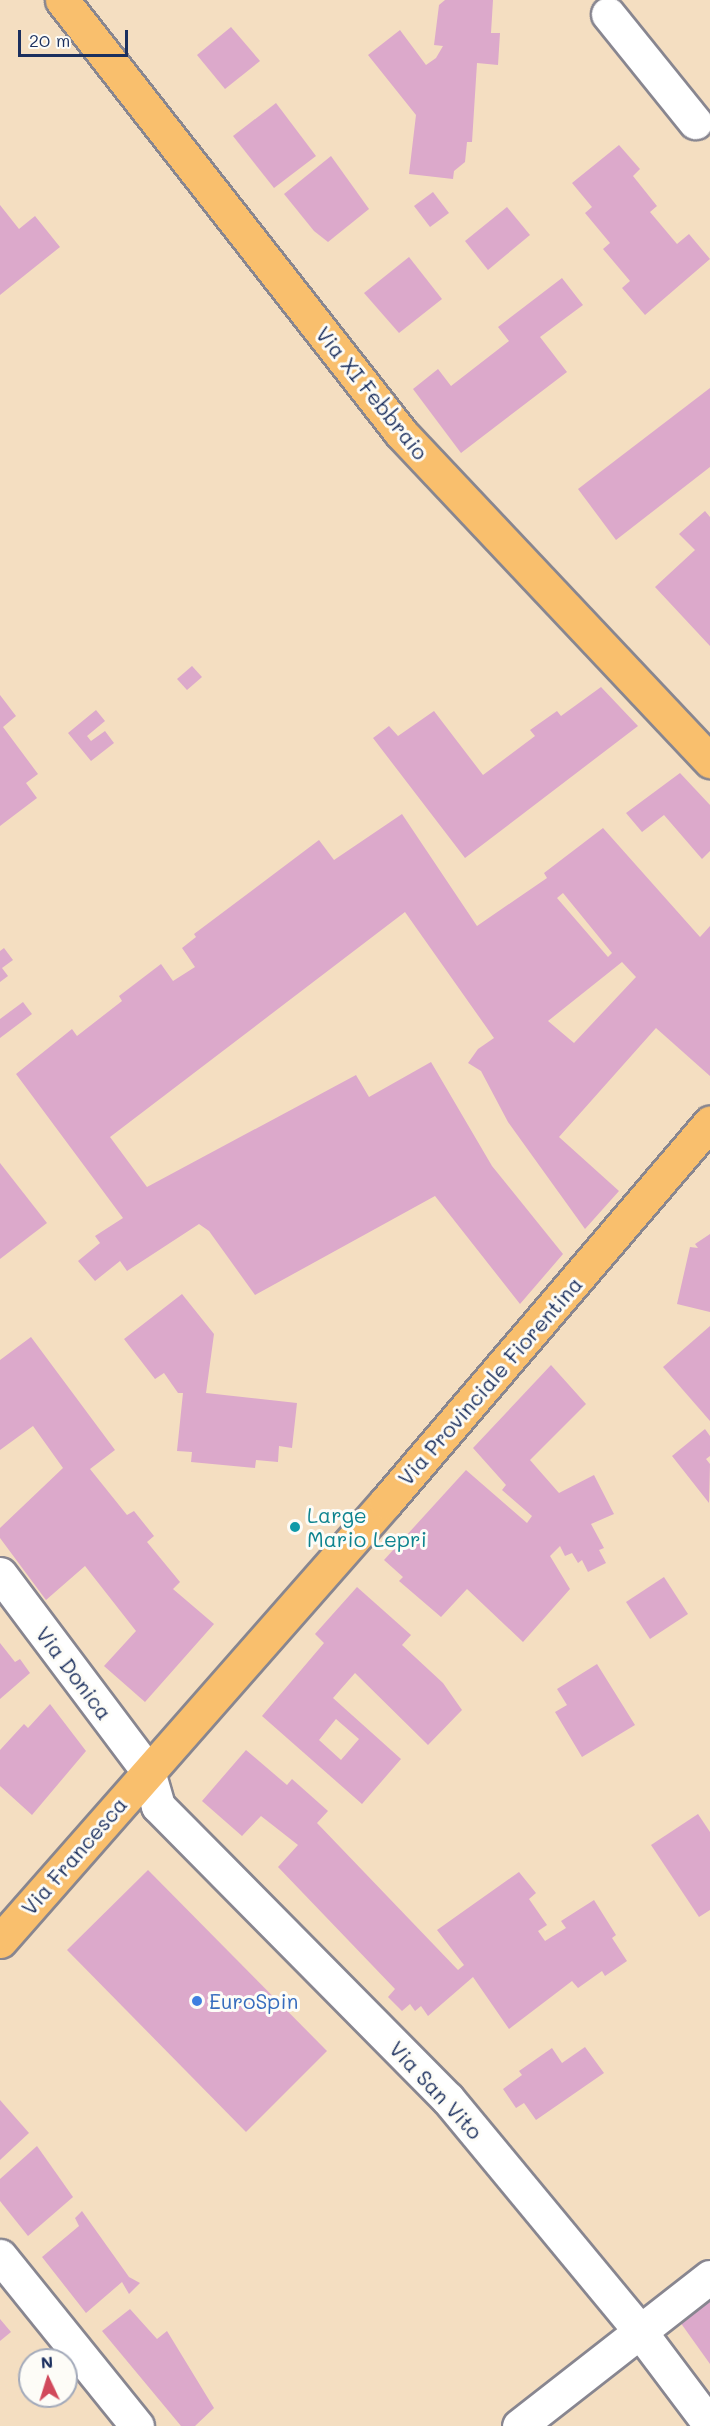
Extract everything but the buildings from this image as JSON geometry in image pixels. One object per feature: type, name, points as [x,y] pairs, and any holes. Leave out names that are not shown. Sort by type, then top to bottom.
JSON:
[{"type":"main road","name":"Via XI Febbraio","points":[[62,0],[400,433],[710,761]]},
{"type":"main road","name":"Via Provinciale Fiorentina","points":[[148,1771],[386,1502],[710,1123]]},
{"type":"main road","name":"Via Francesca","points":[[0,1941],[148,1771]]},
{"type":"street","points":[[610,5],[695,122]]},
{"type":"street","name":"Via Donica","points":[[0,1574],[148,1771]]},
{"type":"street","name":"Via San Vito","points":[[148,1771],[158,1806],[448,2099],[638,2330],[710,2425]]},
{"type":"street","points":[[0,2256],[137,2426]]},
{"type":"street","points":[[519,2426],[638,2330],[710,2277]]},
{"type":"place","name":"Large Mario Lepri","points":[[295,1527]]},
{"type":"place","name":"EuroSpin","points":[[197,2001]]}]
